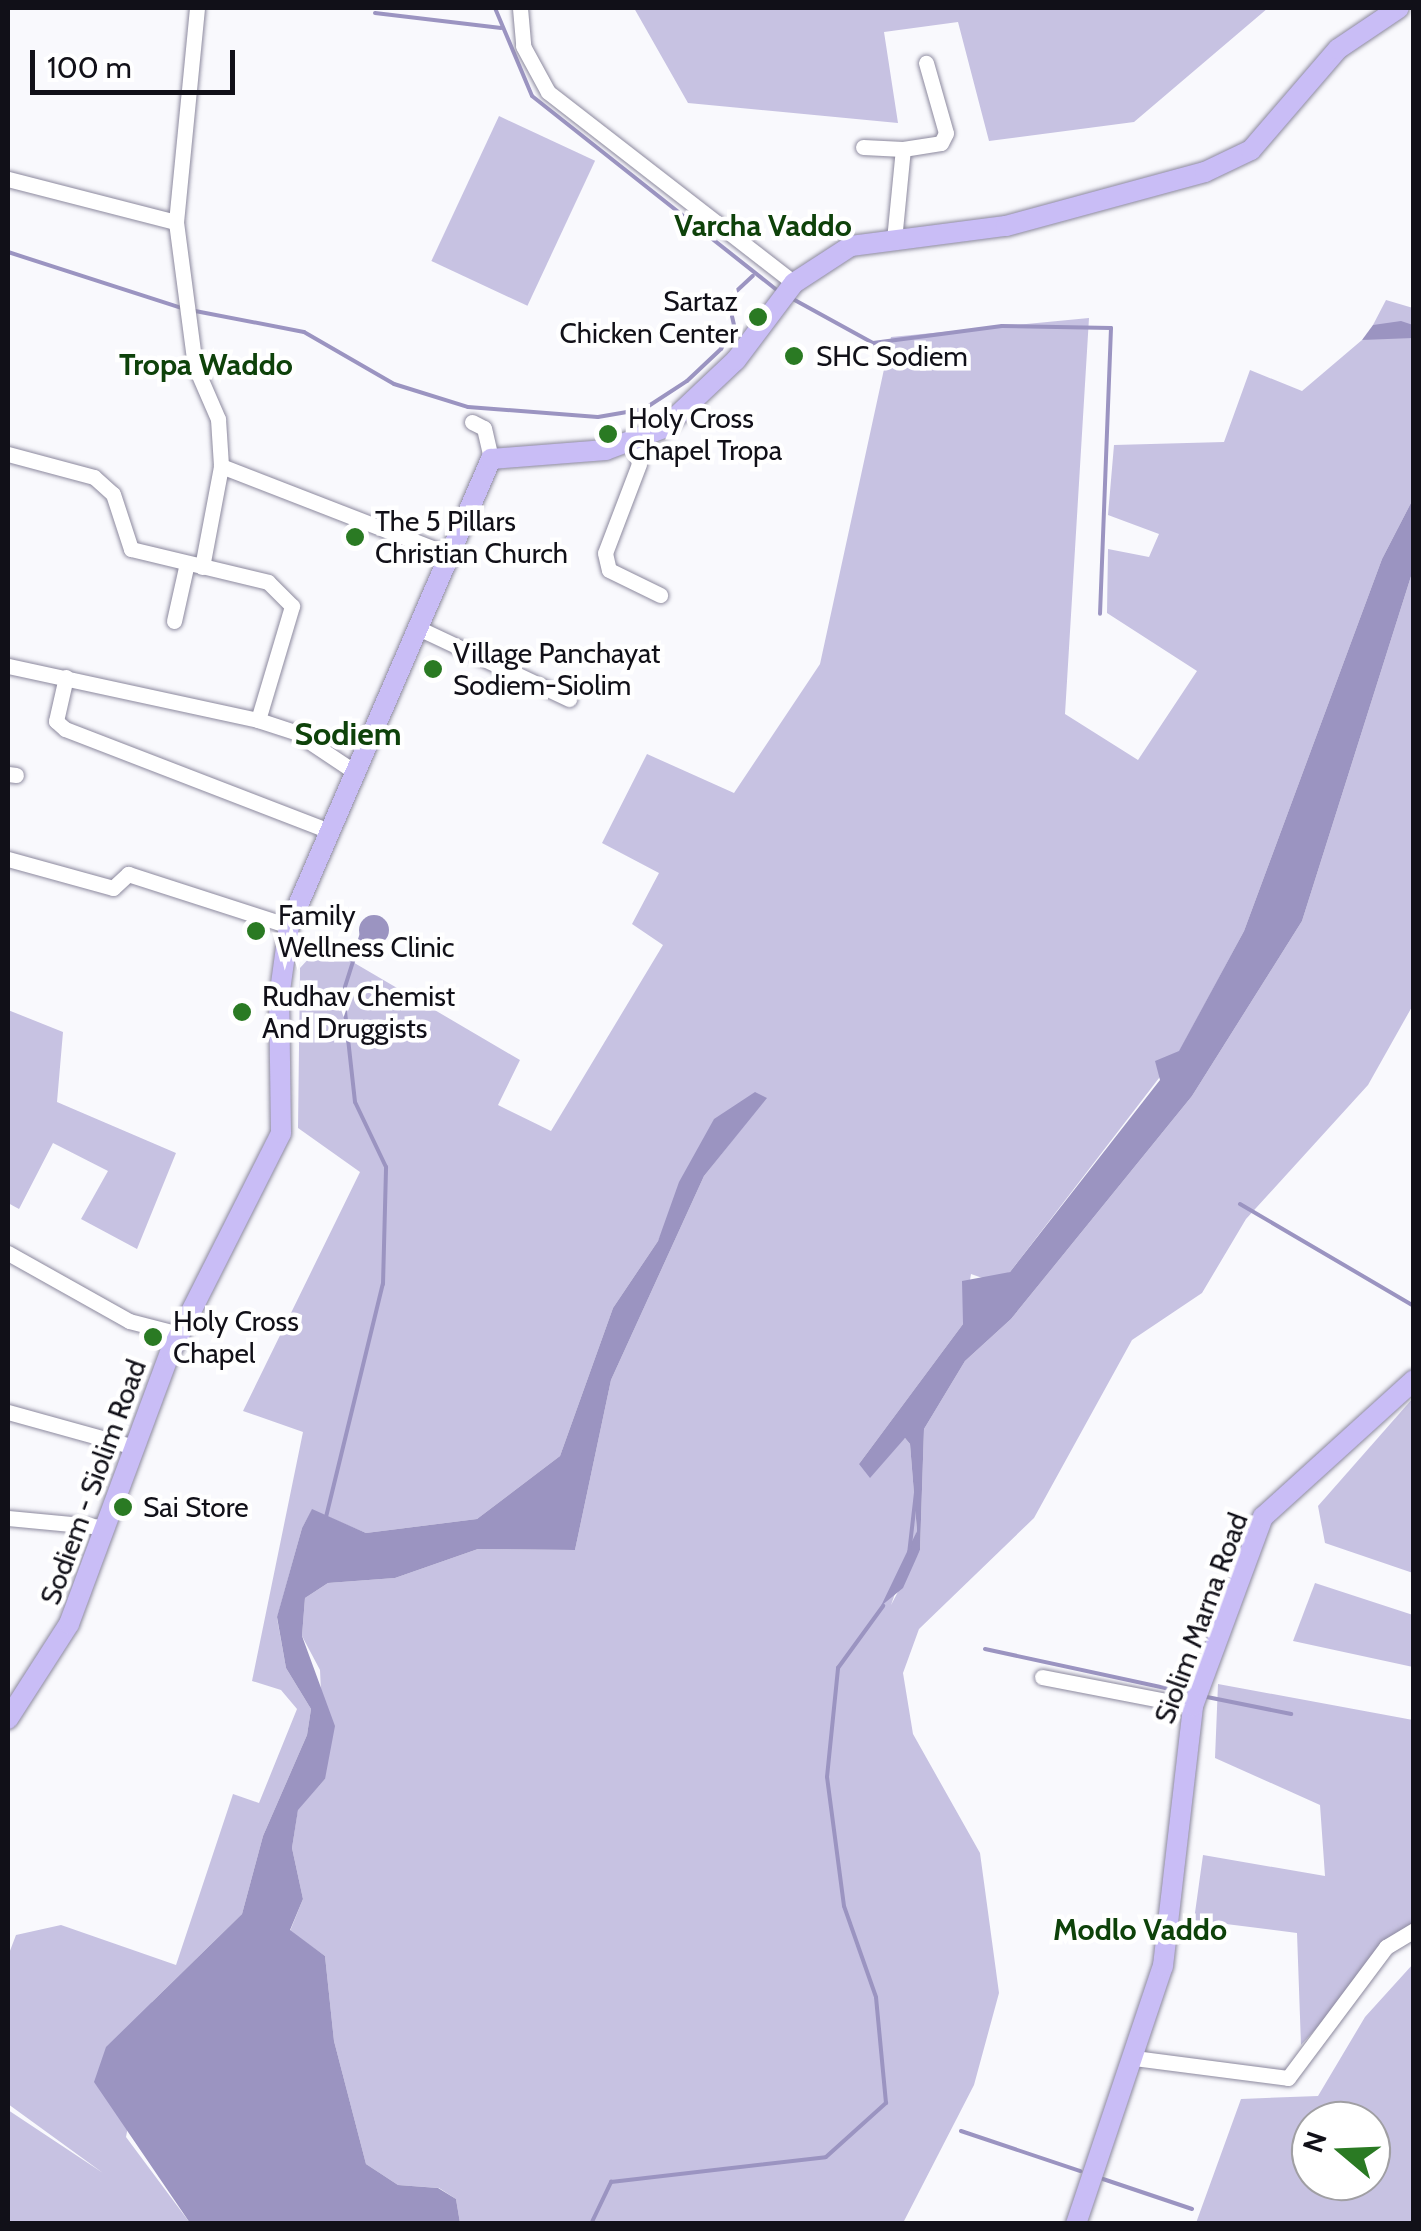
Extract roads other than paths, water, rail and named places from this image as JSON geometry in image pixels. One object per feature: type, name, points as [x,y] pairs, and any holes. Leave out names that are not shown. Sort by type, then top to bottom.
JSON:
[{"type":"main road","points":[[491,459],[636,442],[690,409],[788,291],[851,246],[1006,226],[1205,172],[1251,150],[1338,49],[1398,8]]},
{"type":"main road","name":"Sodiem - Siolim Road","points":[[8,1720],[69,1624],[180,1334],[281,1133],[279,998],[290,926],[491,459]]},
{"type":"main road","name":"Siolim Marna Road","points":[[1076,2224],[1163,1966],[1193,1706],[1263,1517],[1414,1380]]},
{"type":"street","points":[[174,621],[195,565],[221,466],[189,319],[176,222],[197,8]]},
{"type":"street","points":[[520,8],[523,46],[548,92],[788,291]]},
{"type":"street","points":[[863,146],[903,148],[941,143],[946,133],[926,63]]},
{"type":"street","points":[[894,240],[903,148]]},
{"type":"street","points":[[8,178],[176,222]]},
{"type":"street","points":[[472,422],[484,428],[491,459]]},
{"type":"street","points":[[636,442],[639,464],[605,552],[609,570],[660,596]]},
{"type":"street","points":[[8,454],[94,477],[112,494],[131,549],[268,582],[292,606],[258,720]]},
{"type":"street","points":[[221,466],[450,555]]},
{"type":"street","points":[[418,628],[568,699]]},
{"type":"street","points":[[8,666],[258,720],[295,732],[355,772]]},
{"type":"street","points":[[66,677],[56,721],[66,729],[330,831]]},
{"type":"street","points":[[8,859],[113,888],[128,874],[290,926]]},
{"type":"street","points":[[8,1254],[130,1320],[180,1334]]},
{"type":"street","points":[[8,1412],[134,1447]]},
{"type":"street","points":[[8,1518],[103,1527]]},
{"type":"street","points":[[1042,1677],[1193,1706]]},
{"type":"street","points":[[1134,2058],[1288,2078],[1301,2072],[1386,1947],[1414,1930]]},
{"type":"waterway","points":[[495,8],[532,96],[778,291]]},
{"type":"waterway","points":[[375,13],[501,28]]},
{"type":"waterway","points":[[8,252],[181,308]]},
{"type":"waterway","points":[[190,310],[304,332],[394,384],[468,407],[598,417],[644,409],[687,381],[721,349],[734,325],[728,299],[753,276]]},
{"type":"waterway","points":[[791,298],[873,343],[1002,326],[1111,328],[1100,614]]},
{"type":"waterway","points":[[326,1517],[383,1284],[386,1167],[355,1102],[343,993],[363,930]]},
{"type":"waterway","points":[[1240,1204],[1414,1306]]},
{"type":"waterway","points":[[909,1554],[917,1484]]},
{"type":"waterway","points":[[591,2224],[611,2182],[826,2157],[886,2103],[876,1997],[844,1906],[827,1777],[838,1668],[883,1606]]},
{"type":"waterway","points":[[985,1649],[1188,1693]]},
{"type":"waterway","points":[[1202,1696],[1291,1714]]},
{"type":"waterway","points":[[961,2131],[1080,2171]]},
{"type":"waterway","points":[[1103,2179],[1192,2209]]},
{"type":"place","name":"Sartaz Chicken Center","points":[[758,317]]},
{"type":"place","name":"SHC Sodiem","points":[[794,356]]},
{"type":"place","name":"Holy Cross Chapel Tropa","points":[[608,434]]},
{"type":"place","name":"The 5 Pillars Christian Church","points":[[355,537]]},
{"type":"place","name":"Village Panchayat Sodiem-Siolim","points":[[433,669]]},
{"type":"place","name":"Family Wellness Clinic","points":[[256,931]]},
{"type":"place","name":"Rudhav Chemist And Druggists","points":[[242,1012]]},
{"type":"place","name":"Holy Cross Chapel","points":[[153,1337]]},
{"type":"place","name":"Sai Store","points":[[123,1507]]},
{"type":"district","name":"Varcha Vaddo","points":[[763,226]]},
{"type":"district","name":"Tropa Waddo","points":[[206,365]]},
{"type":"district","name":"Sodiem","points":[[348,734]]},
{"type":"district","name":"Modlo Vaddo","points":[[1140,1930]]}]
